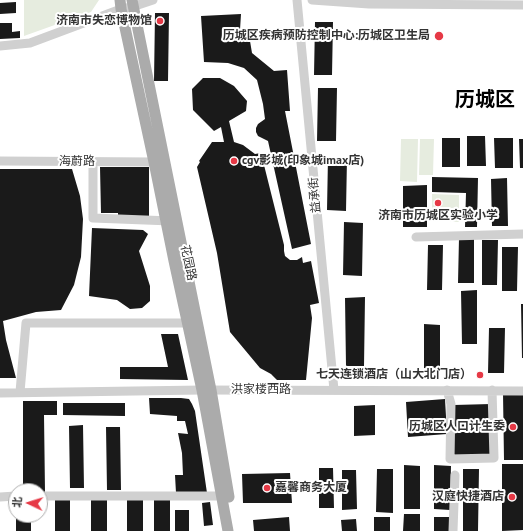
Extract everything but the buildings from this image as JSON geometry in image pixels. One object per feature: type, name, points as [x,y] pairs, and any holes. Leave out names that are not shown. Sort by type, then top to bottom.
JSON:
[{"type":"main road","name":"花园路","points":[[126,4],[154,162],[171,221],[188,323],[206,390]]},
{"type":"main road","name":"花园路","points":[[126,4],[206,390],[225,496],[228,531]]},
{"type":"main road","name":"花园路","points":[[225,496],[235,531]]},
{"type":"street","points":[[0,46],[30,43],[126,4],[153,0]]},
{"type":"street","name":"益承街","points":[[297,0],[334,390]]},
{"type":"street","points":[[312,0],[523,5]]},
{"type":"street","name":"海蔚路","points":[[0,161],[154,162]]},
{"type":"street","points":[[93,162],[93,218],[171,221]]},
{"type":"street","points":[[416,237],[523,234]]},
{"type":"street","points":[[20,392],[26,323],[188,323]]},
{"type":"street","name":"洪家楼西路","points":[[0,393],[206,390],[523,390]]},
{"type":"street","points":[[448,390],[452,404],[450,459],[494,458],[492,390]]},
{"type":"street","points":[[453,531],[455,475]]},
{"type":"street","points":[[48,496],[225,496]]},
{"type":"shaded area","points":[[24,0],[99,0],[91,12],[24,36]]},
{"type":"shaded area","points":[[401,139],[418,139],[417,182],[400,181]]},
{"type":"shaded area","points":[[420,139],[434,139],[433,175],[419,175]]},
{"type":"shaded area","points":[[432,194],[459,195],[459,222],[432,221]]},
{"type":"place","name":"济南市失恋博物馆","points":[[160,21]]},
{"type":"place","name":"历城区疾病预防控制中心:历城区卫生局","points":[[439,36]]},
{"type":"place","name":"cgv影城(印象城imax店)","points":[[234,161]]},
{"type":"place","name":"济南市历城区实验小学","points":[[438,203]]},
{"type":"place","name":"七天连锁酒店（山大北门店）","points":[[480,375]]},
{"type":"place","name":"历城区人口计生委","points":[[513,427]]},
{"type":"place","name":"嘉馨商务大厦","points":[[267,488]]},
{"type":"place","name":"汉庭快捷酒店","points":[[512,497]]},
{"type":"district","name":"历城区","points":[[485,100]]}]
